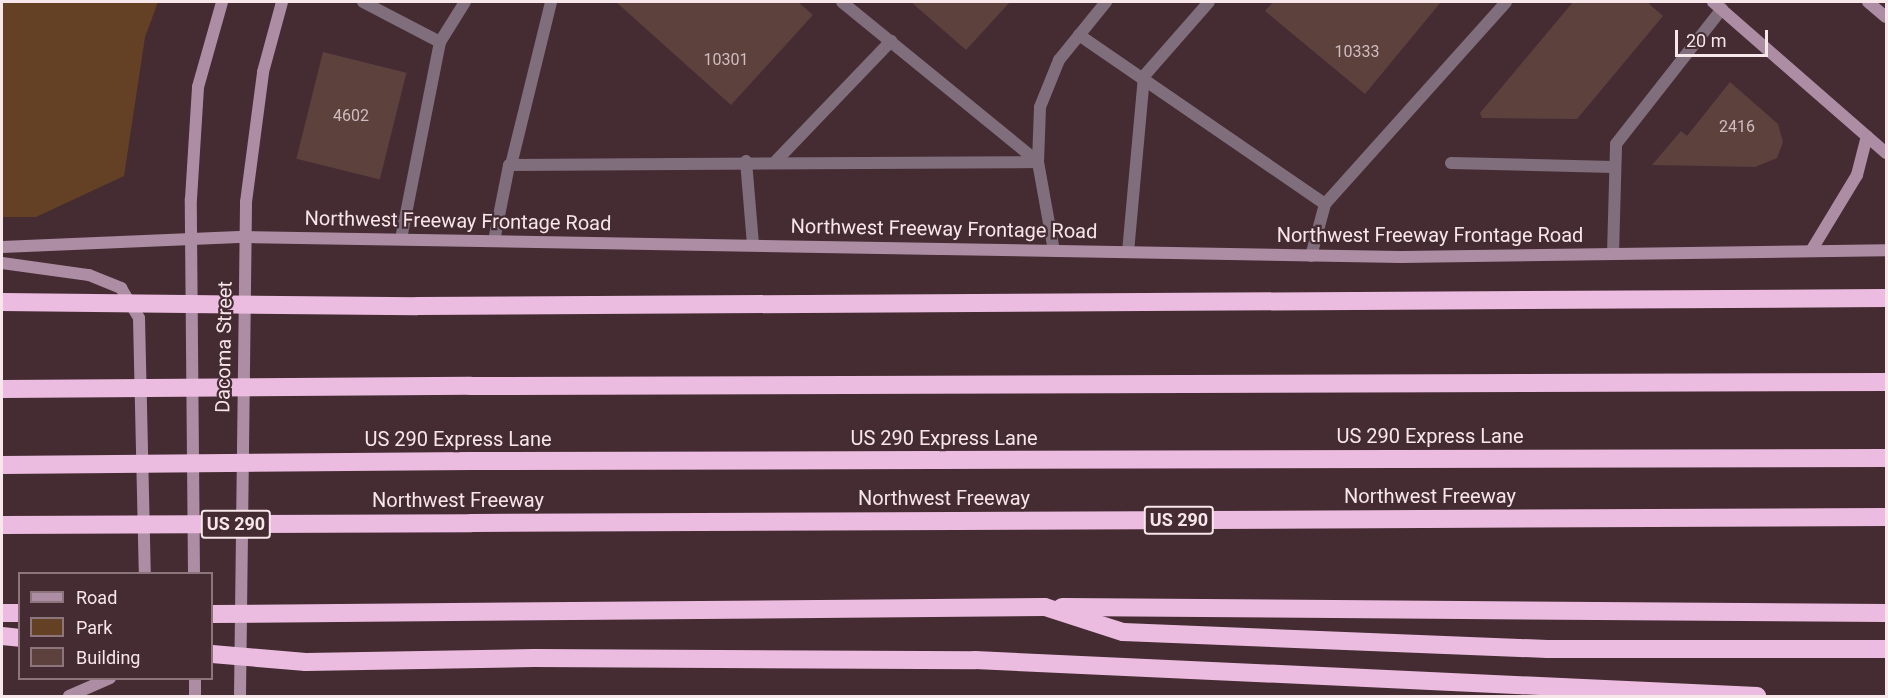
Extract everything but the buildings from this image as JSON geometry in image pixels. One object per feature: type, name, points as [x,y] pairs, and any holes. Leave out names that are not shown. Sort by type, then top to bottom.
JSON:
[{"type":"highway","points":[[2,302],[417,306],[1887,298]]},
{"type":"highway","points":[[2,389],[1879,382]]},
{"type":"highway","name":"US 290 Express Lane","points":[[2,465],[471,461],[1887,458]]},
{"type":"highway","name":"Northwest Freeway","points":[[2,525],[1887,517]]},
{"type":"highway","points":[[1045,607],[1123,632],[1548,649],[1887,649]]},
{"type":"highway","points":[[213,614],[1045,607],[1887,613]]},
{"type":"highway","points":[[2,614],[18,614]]},
{"type":"highway","points":[[2,636],[18,638]]},
{"type":"highway","points":[[213,654],[306,662],[534,658],[975,660],[1757,696]]},
{"type":"main road","name":"Dacoma Street","points":[[194,572],[189,239],[198,87],[222,2]]},
{"type":"main road","name":"Dacoma Street","points":[[240,696],[245,237],[253,126],[282,2]]},
{"type":"main road","points":[[1868,2],[1887,17]]},
{"type":"main road","points":[[1718,5],[1887,153]]},
{"type":"main road","points":[[1811,251],[1857,175],[1867,136]]},
{"type":"main road","name":"Northwest Freeway Frontage Road","points":[[2,247],[245,237],[1311,256],[1887,250]]},
{"type":"main road","points":[[1865,250],[1887,260]]},
{"type":"main road","points":[[2,263],[89,275],[121,288],[140,318],[145,572]]},
{"type":"main road","points":[[69,696],[105,680]]},
{"type":"main road","points":[[195,680],[195,696]]},
{"type":"lane","points":[[361,2],[440,42]]},
{"type":"lane","points":[[401,239],[440,42],[465,2]]},
{"type":"lane","points":[[494,241],[551,2]]},
{"type":"lane","points":[[842,2],[1038,162]]},
{"type":"lane","points":[[1054,251],[1038,162],[1040,107],[1059,60],[1106,2]]},
{"type":"lane","points":[[1128,252],[1144,76],[1209,2]]},
{"type":"lane","points":[[1311,256],[1325,204],[1506,2]]},
{"type":"lane","points":[[1612,254],[1613,167],[1616,144],[1633,117],[1718,5]]},
{"type":"lane","points":[[1079,35],[1144,76],[1325,204]]},
{"type":"lane","points":[[775,162],[891,41]]},
{"type":"lane","points":[[512,165],[746,161],[1038,162]]},
{"type":"lane","points":[[746,161],[753,245]]},
{"type":"lane","points":[[1451,163],[1613,167]]},
{"type":"green space","points":[[2,2],[158,2],[145,37],[124,176],[36,217],[2,217]]}]
